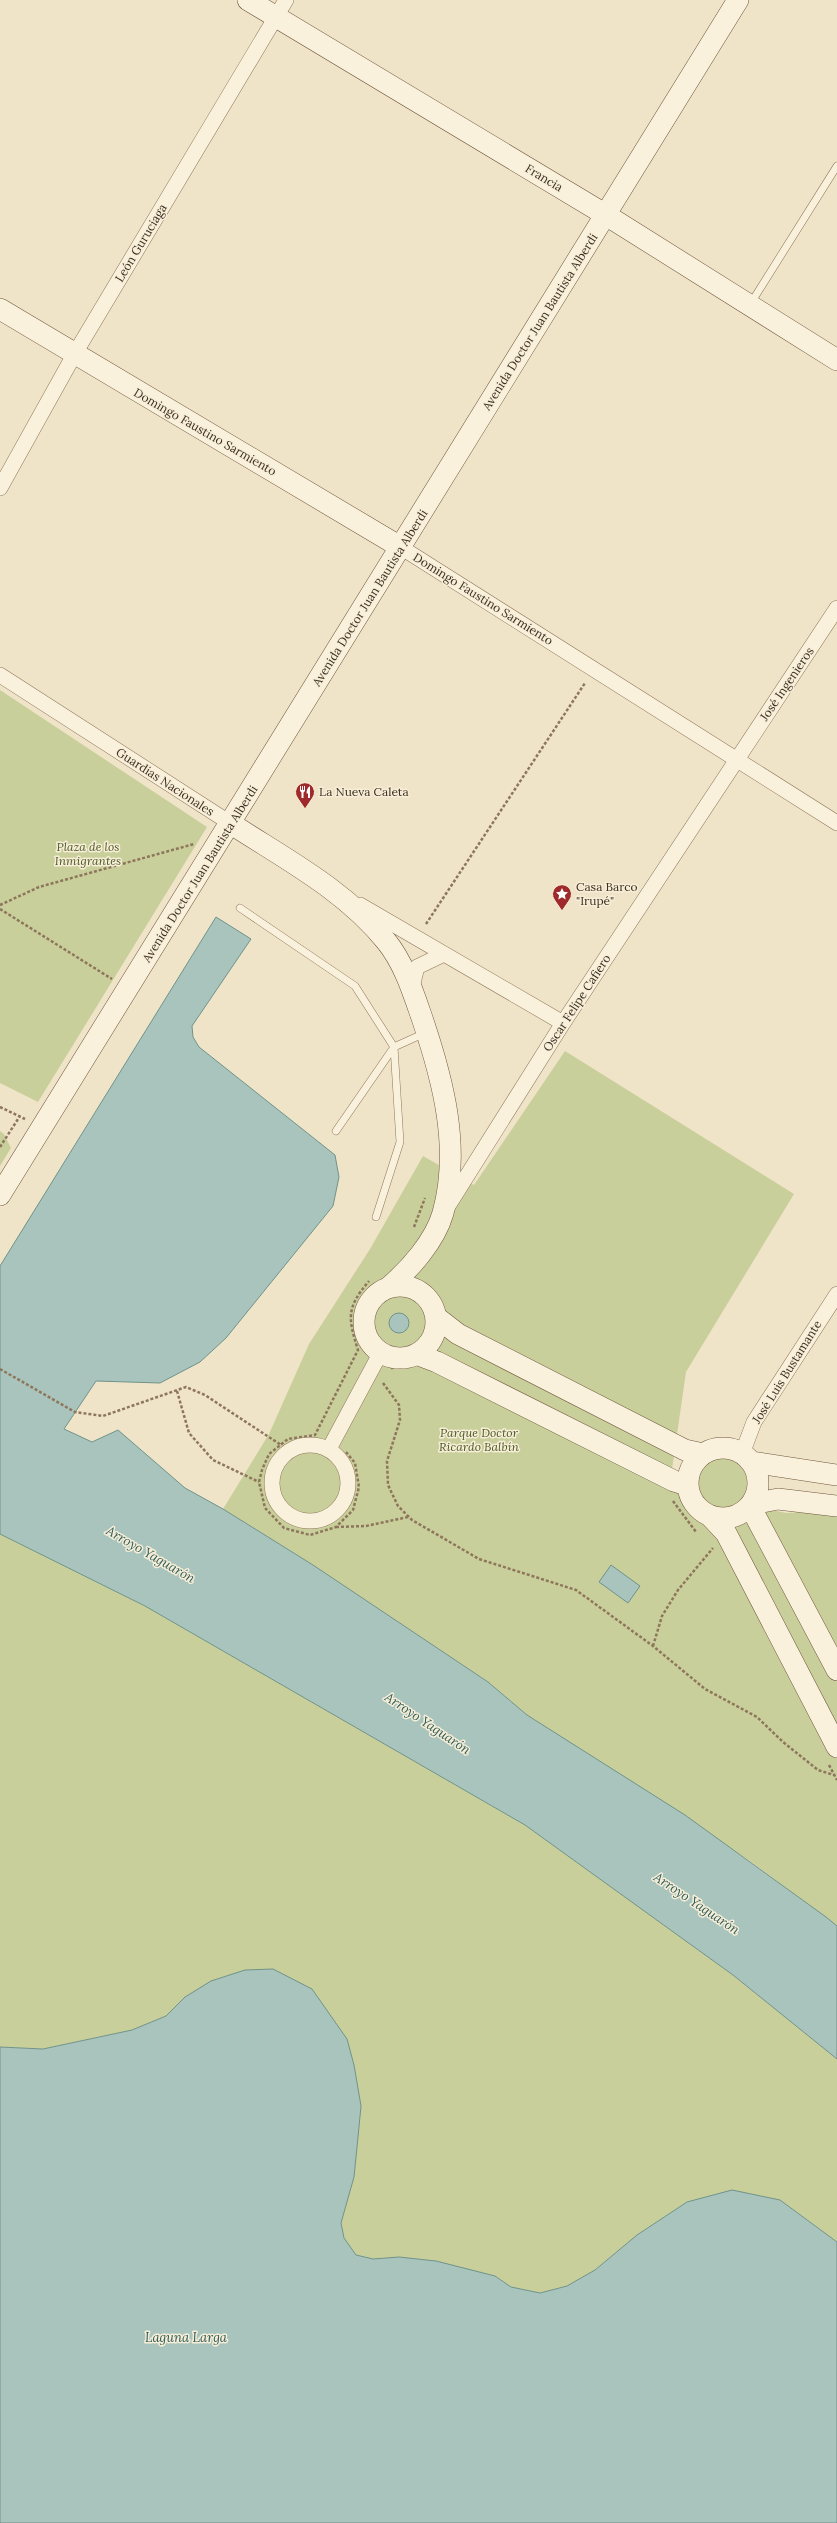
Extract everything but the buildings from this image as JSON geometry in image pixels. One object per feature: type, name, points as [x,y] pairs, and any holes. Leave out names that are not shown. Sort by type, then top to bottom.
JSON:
[{"type":"main road","name":"Francia","points":[[248,0],[281,8],[837,360]]},
{"type":"main road","name":"Avenida Doctor Juan Bautista Alberdi","points":[[0,1195],[402,548],[738,0]]},
{"type":"main road","name":"Domingo Faustino Sarmiento","points":[[0,309],[74,355],[402,548]]},
{"type":"main road","name":"Guardias Nacionales","points":[[226,830],[331,888],[367,919],[388,943],[412,987],[435,1054],[447,1115],[451,1163],[442,1215]]},
{"type":"main road","name":"Oscar Felipe Cafiero","points":[[380,1283],[412,1267],[442,1215]]},
{"type":"main road","name":"Oscar Felipe Cafiero","points":[[423,1250],[421,1267],[426,1295],[433,1309]]},
{"type":"main road","points":[[433,1309],[432,1339],[425,1348],[416,1354],[398,1358],[381,1352],[372,1344],[367,1334],[365,1318],[380,1283],[407,1286],[420,1292],[433,1309],[458,1334],[684,1450],[703,1454]]},
{"type":"main road","points":[[416,1354],[444,1365],[674,1480],[679,1491],[711,1517],[726,1533],[832,1754]]},
{"type":"main road","points":[[679,1491],[693,1464],[703,1454],[722,1448],[747,1458],[837,1475]]},
{"type":"main road","points":[[747,1458],[758,1478],[757,1492],[751,1505]]},
{"type":"main road","points":[[711,1517],[732,1517],[751,1505],[778,1499],[837,1506]]},
{"type":"main road","points":[[751,1505],[837,1670]]},
{"type":"street","name":"León Guruciaga","points":[[0,488],[74,355],[281,8]]},
{"type":"street","name":"Domingo Faustino Sarmiento","points":[[402,548],[837,823]]},
{"type":"street","name":"José Ingenieros","points":[[736,759],[837,608]]},
{"type":"street","name":"Guardias Nacionales","points":[[0,675],[226,830]]},
{"type":"street","name":"Oscar Felipe Cafiero","points":[[442,1215],[563,1023],[736,759]]},
{"type":"street","name":"Guardias Nacionales","points":[[331,888],[563,1023]]},
{"type":"street","points":[[412,987],[417,967],[444,954]]},
{"type":"street","name":"José Luis Bustamante","points":[[747,1458],[754,1422],[837,1294]]},
{"type":"street","points":[[336,1448],[305,1444],[283,1455],[276,1464],[272,1476],[271,1488],[275,1500],[282,1510],[292,1517],[304,1522],[318,1521],[330,1516],[340,1507],[347,1496],[349,1482],[346,1469],[339,1458],[336,1448],[381,1352]]},
{"type":"lane","points":[[750,305],[837,166]]},
{"type":"lane","points":[[240,908],[355,986],[394,1047],[400,1142],[376,1217]]},
{"type":"lane","points":[[336,1131],[394,1047],[427,1032]]},
{"type":"path","points":[[417,938],[594,669]]},
{"type":"path","points":[[0,905],[39,887],[226,830]]},
{"type":"path","points":[[0,910],[129,989]]},
{"type":"path","points":[[0,1107],[42,1127]]},
{"type":"path","points":[[0,1146],[20,1116]]},
{"type":"path","points":[[413,1229],[426,1193]]},
{"type":"path","points":[[380,1283],[354,1298],[350,1324],[358,1350],[315,1435],[288,1439],[269,1454],[259,1482],[265,1508],[284,1528],[310,1535],[336,1527],[366,1526],[408,1517]]},
{"type":"path","points":[[0,1369],[75,1412],[103,1416],[186,1388],[205,1394],[281,1445]]},
{"type":"path","points":[[382,1382],[399,1405],[400,1420],[387,1461],[388,1485],[398,1506],[408,1517],[429,1531],[480,1559],[576,1590],[653,1646],[705,1689],[757,1717],[783,1742],[818,1770],[834,1775]]},
{"type":"path","points":[[177,1390],[189,1433],[213,1460],[259,1482]]},
{"type":"path","points":[[336,1448],[355,1463],[359,1487],[353,1510],[336,1527]]},
{"type":"path","points":[[679,1491],[675,1507],[698,1534]]},
{"type":"path","points":[[653,1646],[662,1616],[678,1590],[718,1541]]},
{"type":"path","points":[[832,1754],[834,1775],[837,1780]]},
{"type":"green space","name":"Plaza de los Inmigrantes","points":[[0,690],[207,827],[38,1102],[0,1083]]},
{"type":"green space","name":"Parque Doctor Ricardo Balbín","points":[[565,1051],[794,1194],[686,1372],[669,1490],[697,1495],[696,1477],[702,1466],[712,1459],[725,1459],[737,1463],[745,1472],[747,1486],[740,1504],[787,1513],[837,1510],[837,1926],[750,1861],[527,1715],[488,1682],[313,1565],[223,1509],[269,1434],[309,1344],[370,1249],[423,1156],[474,1185]]},
{"type":"green space","points":[[0,1131],[4,1134],[11,1148],[0,1166]]},
{"type":"green space","points":[[0,1534],[145,1606],[525,1825],[733,1975],[837,2059],[837,2242],[780,2200],[687,2202],[637,2235],[595,2270],[567,2286],[540,2293],[511,2287],[495,2276],[399,2257],[373,2259],[356,2255],[344,2238],[341,2223],[354,2177],[361,2106],[354,2065],[347,2039],[185,1997],[166,2016],[132,2030],[43,2049],[0,2047]]},
{"type":"water","name":"Arroyo Yaguarón","points":[[216,917],[251,939],[192,1026],[193,1037],[199,1047],[335,1155],[339,1177],[333,1206],[226,1338],[200,1362],[160,1383],[96,1381],[64,1429],[92,1442],[118,1430],[185,1488],[223,1509],[313,1565],[488,1682],[527,1715],[685,1815],[826,1917],[837,1926],[837,2059],[733,1975],[525,1825],[145,1606],[0,1534],[0,1266]]},
{"type":"water","points":[[399,1313],[406,1316],[409,1323],[406,1330],[399,1333],[392,1330],[389,1323],[392,1316]]},
{"type":"water","points":[[611,1565],[640,1586],[628,1603],[599,1582]]},
{"type":"water","name":"Laguna Larga","points":[[273,1969],[312,1989],[347,2039],[354,2065],[361,2106],[354,2177],[341,2223],[344,2238],[356,2255],[373,2259],[399,2257],[436,2261],[495,2276],[511,2287],[540,2293],[567,2286],[595,2270],[637,2235],[687,2202],[732,2190],[780,2200],[837,2242],[837,2523],[0,2523],[0,2047],[43,2049],[132,2030],[166,2016],[185,1997],[211,1981],[245,1970]]},
{"type":"place","name":"La Nueva Caleta","points":[[305,809]]},
{"type":"place","name":"Casa Barco \"Irupé\"","points":[[562,911]]}]
